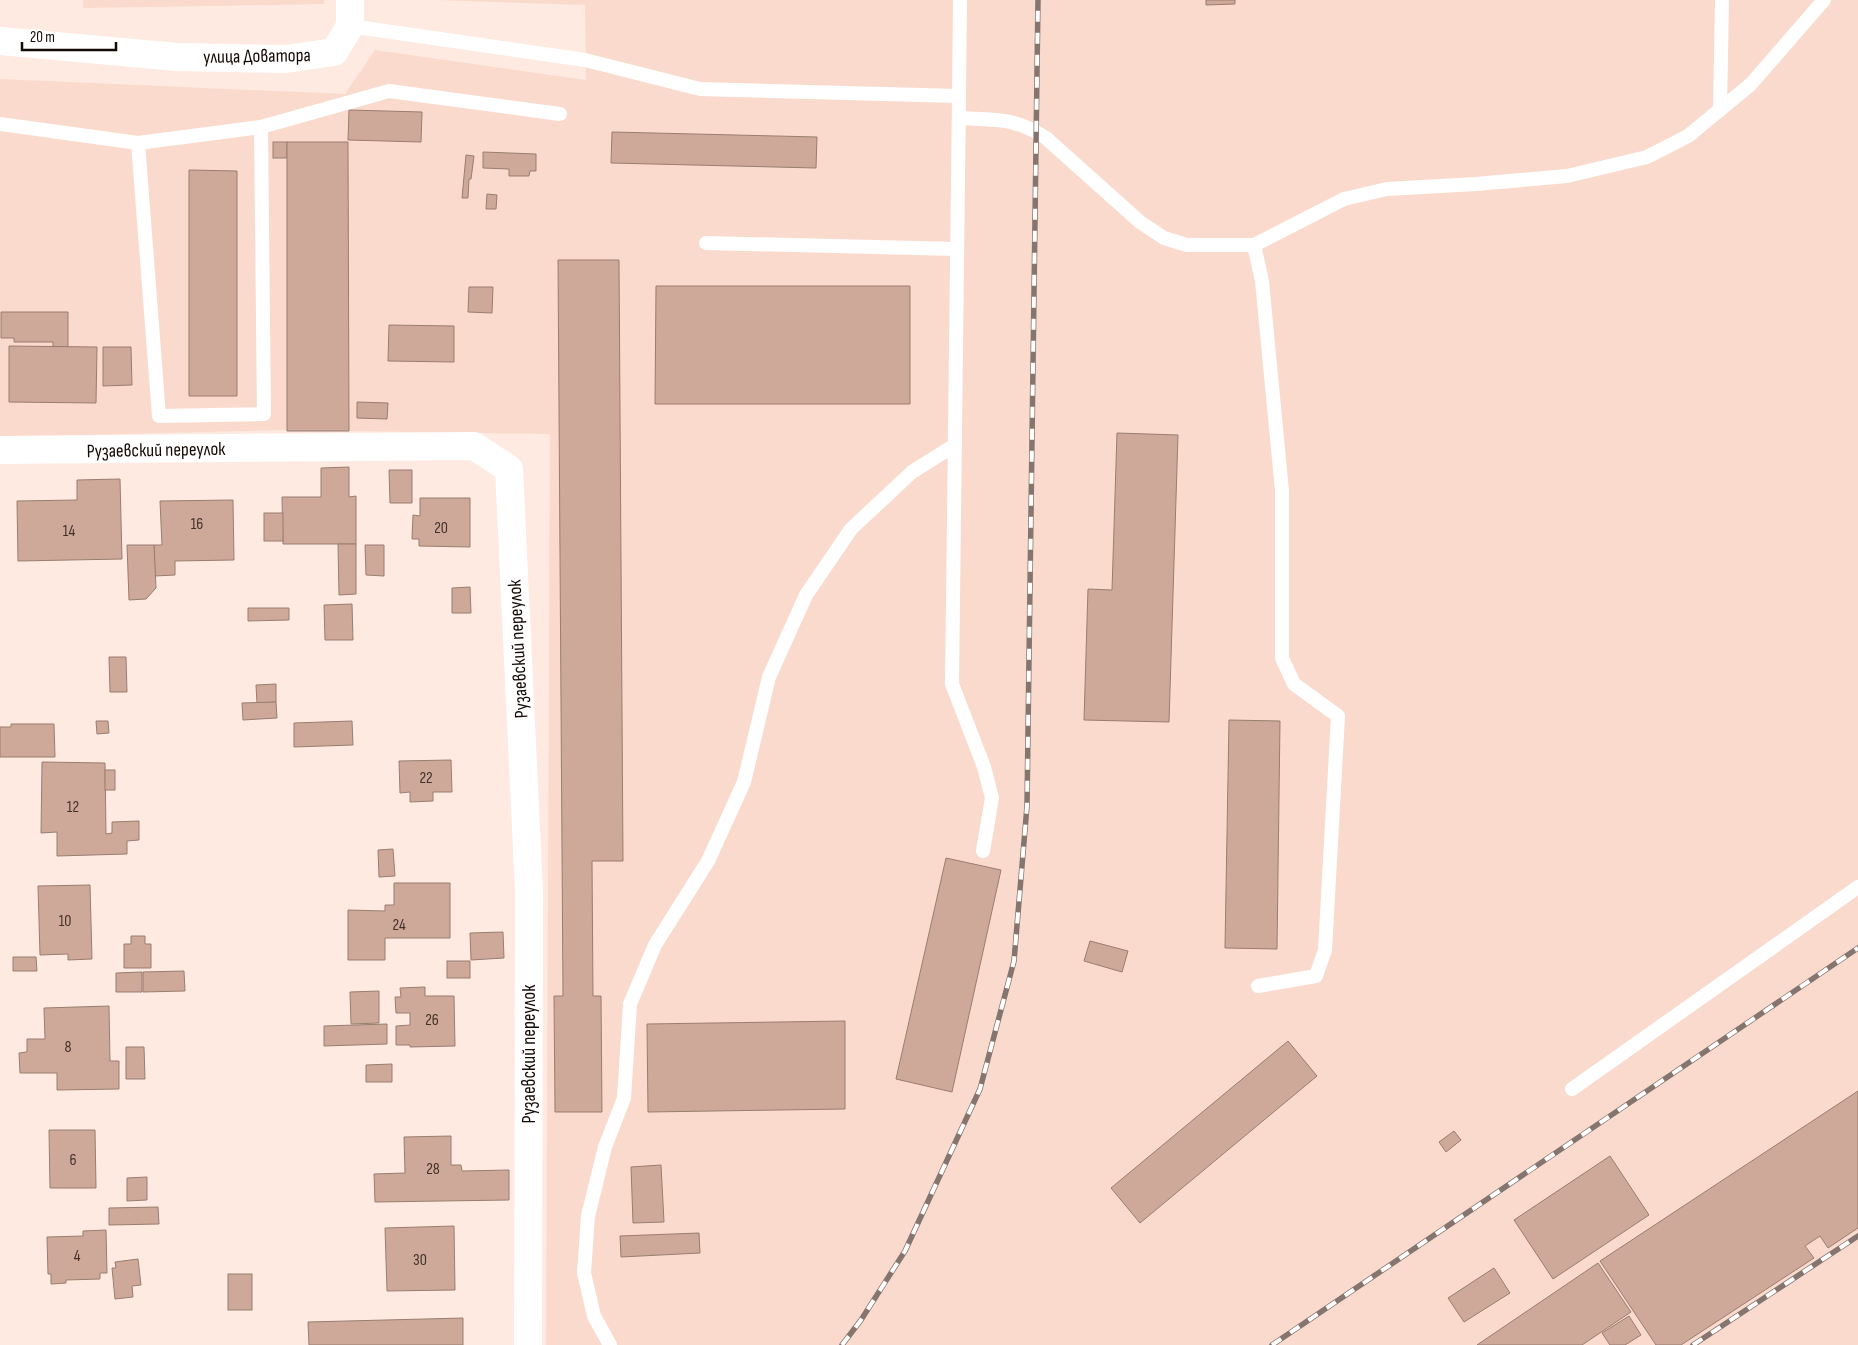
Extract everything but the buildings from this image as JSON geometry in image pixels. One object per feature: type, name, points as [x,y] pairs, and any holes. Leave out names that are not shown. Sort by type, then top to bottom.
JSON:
[{"type":"street","name":"улица Доватора","points":[[0,41],[177,56],[286,59],[334,52],[350,13]]},
{"type":"street","name":"Рузаевский переулок","points":[[0,450],[474,446],[509,469],[529,892],[528,1345]]},
{"type":"lane","points":[[960,0],[952,684],[984,767],[992,798],[983,852]]},
{"type":"lane","points":[[1720,110],[1722,0]]},
{"type":"lane","points":[[959,118],[1010,121],[1026,126],[1046,138],[1140,222],[1164,238],[1187,245],[1254,246],[1344,199],[1387,189],[1567,176],[1647,157],[1688,136],[1750,85],[1824,0]]},
{"type":"lane","points":[[350,13],[585,60],[700,89],[959,96]]},
{"type":"lane","points":[[0,124],[138,143],[261,127],[390,90],[560,114]]},
{"type":"lane","points":[[138,143],[159,416],[264,414],[261,127]]},
{"type":"lane","points":[[706,243],[957,249]]},
{"type":"lane","points":[[1254,246],[1262,281],[1282,491],[1282,658],[1294,684],[1338,716],[1325,950],[1316,976],[1258,986]]},
{"type":"lane","points":[[610,1345],[594,1316],[584,1272],[588,1216],[605,1147],[624,1098],[630,1004],[655,945],[708,861],[744,782],[769,677],[806,595],[850,529],[912,472],[955,446]]},
{"type":"lane","points":[[1572,1089],[1858,887]]},
{"type":"shaded area","points":[[83,0],[324,0],[324,4],[83,8]]},
{"type":"shaded area","points":[[436,0],[1858,0],[1858,1345],[546,1345],[550,434],[287,430],[0,437],[0,79],[345,94],[375,50],[586,80],[585,5]]},
{"type":"railway","points":[[842,1345],[861,1320],[905,1251],[980,1089],[1014,961],[1027,806],[1038,0]]},
{"type":"railway","points":[[1272,1345],[1858,948]]},
{"type":"railway","points":[[1693,1345],[1858,1236]]}]
